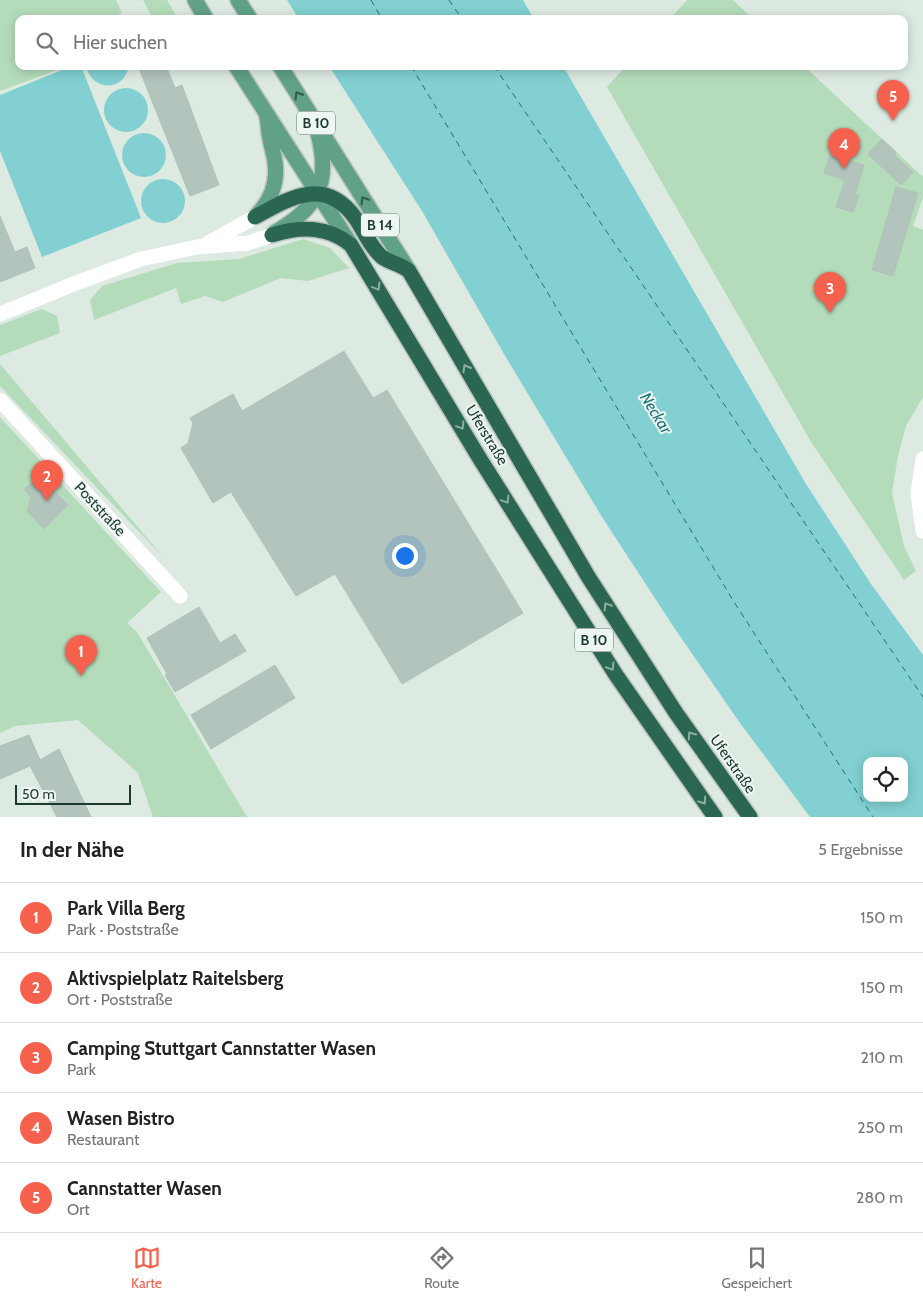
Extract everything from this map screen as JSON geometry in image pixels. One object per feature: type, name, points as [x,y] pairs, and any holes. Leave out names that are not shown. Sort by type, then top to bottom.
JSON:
[{"type":"highway","points":[[256,217],[297,196],[311,193],[318,194],[336,201],[348,210],[381,257],[409,271]]},
{"type":"highway","points":[[272,234],[296,228],[314,229],[338,237],[351,245]]},
{"type":"highway","name":"Uferstraße","points":[[351,245],[480,459],[601,651],[715,817]]},
{"type":"highway","name":"Uferstraße","points":[[409,271],[589,578],[676,713],[750,817]]},
{"type":"main road","points":[[194,0],[203,15]]},
{"type":"main road","points":[[238,0],[247,15]]},
{"type":"main road","name":"Uferstraße","points":[[239,70],[351,245]]},
{"type":"main road","name":"Uferstraße","points":[[283,70],[409,271]]},
{"type":"main road","points":[[256,217],[264,209],[270,198],[276,178],[266,112]]},
{"type":"main road","points":[[272,234],[298,217],[318,194],[322,182],[323,157],[320,138],[314,120]]},
{"type":"street","points":[[197,247],[213,241],[256,217]]},
{"type":"street","points":[[0,314],[123,265],[160,254],[197,247],[248,242],[272,234]]},
{"type":"street","name":"Poststraße","points":[[0,400],[180,596]]},
{"type":"street","points":[[923,458],[918,493],[923,532]]},
{"type":"green space","points":[[0,0],[116,0],[122,13],[117,15],[15,15],[15,70],[57,70],[0,91]]},
{"type":"green space","points":[[143,0],[167,0],[176,15],[151,15]]},
{"type":"green space","points":[[687,0],[733,0],[749,15],[674,15]]},
{"type":"green space","points":[[622,70],[808,70],[923,177],[923,197],[913,226],[923,230],[923,397],[906,426],[898,456],[892,493],[904,546],[916,571],[904,580],[811,442],[607,87]]},
{"type":"green space","points":[[303,239],[330,248],[349,268],[308,281],[281,278],[223,302],[205,296],[181,304],[176,288],[94,320],[90,300],[102,286],[177,263],[239,259]]},
{"type":"green space","points":[[42,309],[57,316],[60,333],[0,356],[0,325]]},
{"type":"green space","points":[[0,364],[164,558],[0,386]]},
{"type":"green space","points":[[0,417],[161,592],[127,623],[137,632],[247,817],[153,817],[138,773],[78,720],[15,726],[0,733]]},
{"type":"water","points":[[287,0],[523,0],[532,15],[296,15]]},
{"type":"water","points":[[62,70],[83,70],[141,218],[42,257],[0,151],[0,95]]},
{"type":"water","points":[[87,70],[128,70],[121,81],[108,85],[95,81]]},
{"type":"water","name":"Neckar","points":[[332,70],[565,70],[806,484],[871,584],[923,655],[923,817],[810,817],[740,723],[675,629],[602,517],[504,354],[422,211]]},
{"type":"water","points":[[126,88],[138,92],[144,98],[148,110],[144,122],[138,128],[126,132],[114,128],[108,122],[104,110],[108,98],[114,92]]},
{"type":"water","points":[[144,133],[156,137],[162,143],[166,155],[162,167],[156,173],[144,177],[132,173],[126,167],[122,155],[126,143],[132,137]]},
{"type":"water","points":[[163,179],[175,183],[181,189],[185,201],[181,213],[175,219],[163,223],[151,219],[145,213],[141,201],[145,189],[151,183]]},
{"type":"building","points":[[140,70],[168,70],[175,88],[182,85],[219,185],[190,196]]},
{"type":"building","points":[[882,139],[896,152],[894,155],[913,172],[901,185],[868,154]]},
{"type":"building","points":[[830,155],[864,165],[855,195],[859,196],[853,212],[836,207],[845,180],[824,173]]},
{"type":"building","points":[[896,187],[918,193],[893,276],[872,270]]},
{"type":"building","points":[[0,216],[15,252],[27,247],[35,268],[0,282]]},
{"type":"building","points":[[344,351],[373,398],[387,390],[523,613],[402,684],[335,574],[296,596],[231,492],[213,503],[181,448],[188,443],[193,423],[190,418],[233,394],[242,411]]},
{"type":"building","points":[[43,472],[53,484],[50,487],[68,505],[44,529],[27,511],[31,497],[24,490]]},
{"type":"building","points":[[199,607],[220,643],[235,634],[246,651],[175,692],[147,638]]},
{"type":"building","points":[[275,665],[295,698],[211,749],[191,715]]},
{"type":"building","points":[[29,735],[40,760],[59,749],[91,817],[57,817],[30,766],[0,779],[0,746]]},
{"type":"ferry route","points":[[371,0],[380,15]]},
{"type":"ferry route","points":[[449,0],[459,15]]},
{"type":"ferry route","points":[[413,70],[734,602],[873,817]]},
{"type":"ferry route","points":[[497,70],[923,697]]},
{"type":"place","name":"Cannstatter Wasen","points":[[893,121]]},
{"type":"place","name":"Wasen Bistro","points":[[844,169]]},
{"type":"place","name":"Camping Stuttgart Cannstatter Wasen","points":[[830,313]]},
{"type":"place","name":"Aktivspielplatz Raitelsberg","points":[[47,501]]},
{"type":"place","name":"Park Villa Berg","points":[[81,676]]}]
